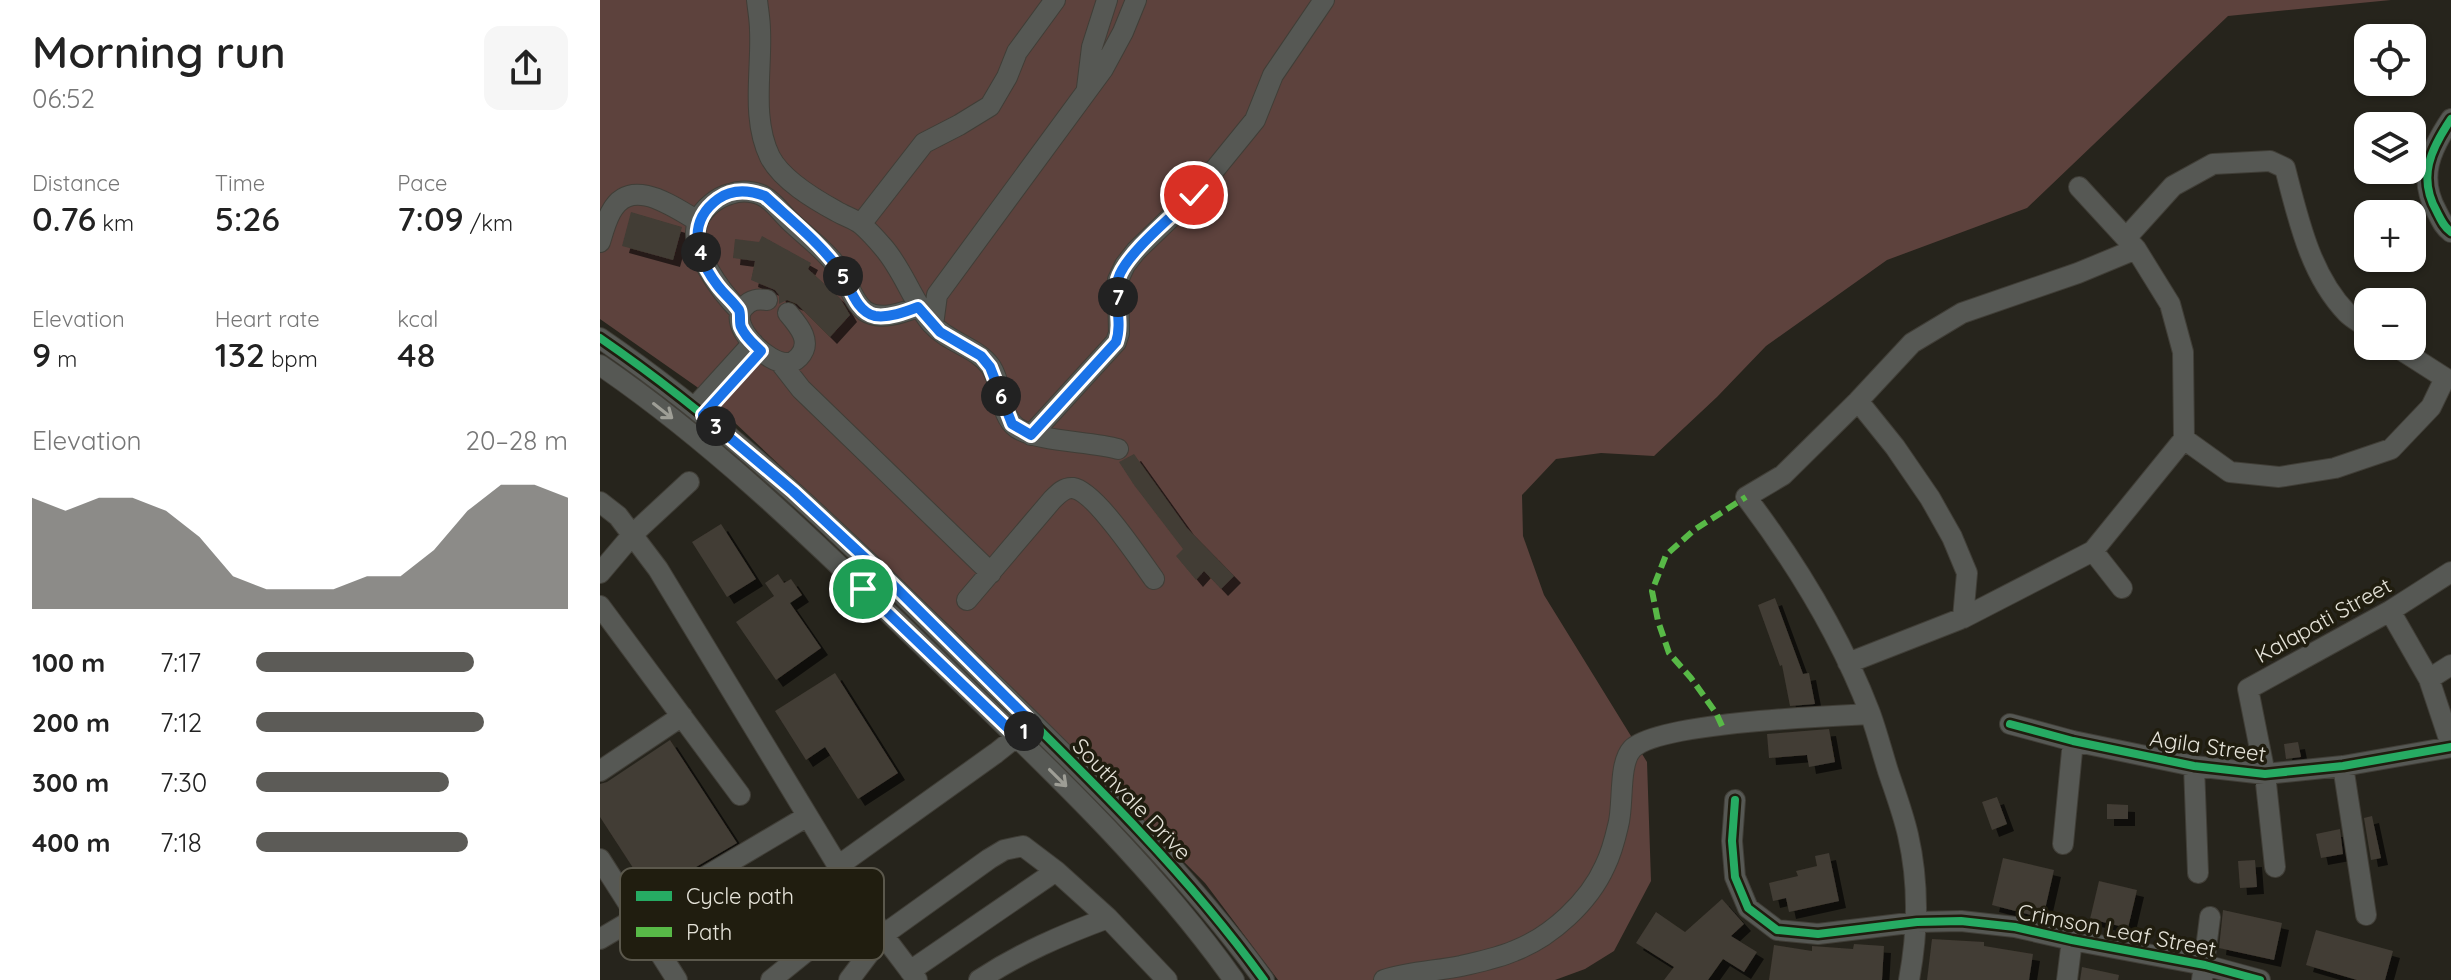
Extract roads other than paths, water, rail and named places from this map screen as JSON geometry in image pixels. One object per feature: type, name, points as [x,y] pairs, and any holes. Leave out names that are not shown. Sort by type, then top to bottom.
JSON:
[{"type":"street","points":[[757,0],[762,128],[770,157],[783,174],[834,211],[861,224],[885,249],[903,275],[918,307],[933,325],[950,339],[981,356],[995,376],[1012,424],[1031,435],[1118,449]]},
{"type":"street","points":[[861,224],[924,143],[990,106],[1017,52],[1055,0]]},
{"type":"street","points":[[1086,92],[1092,47],[1107,0]]},
{"type":"street","points":[[933,325],[937,295],[1103,69],[1136,0]]},
{"type":"street","points":[[1031,435],[1116,342],[1119,333],[1118,280],[1125,265],[1217,170],[1255,120],[1273,75],[1324,0]]},
{"type":"street","points":[[2451,119],[2434,144],[2426,175],[2430,200],[2451,232]]},
{"type":"street","points":[[1909,980],[1917,922],[1908,834],[1870,714],[1811,591],[1778,539],[1746,497],[1783,475],[1912,343],[1962,313],[2078,273],[2131,244],[2173,186],[2213,164],[2270,161],[2285,168],[2318,273],[2354,318]]},
{"type":"street","points":[[765,196],[783,174]]},
{"type":"street","points":[[1848,663],[1963,618],[2093,551],[2184,439],[2183,352],[2170,304],[2131,244],[2079,187]]},
{"type":"street","points":[[918,307],[897,314],[875,316],[864,310],[825,253],[765,196],[738,191],[722,196],[710,205],[698,221],[696,231],[707,270],[740,311],[741,328],[757,347],[780,362],[801,389],[991,573]]},
{"type":"street","points":[[600,242],[611,211],[629,195],[642,193],[650,196],[698,221]]},
{"type":"street","points":[[740,311],[752,301],[767,300]]},
{"type":"street","points":[[780,362],[792,363],[805,349],[806,339],[788,313]]},
{"type":"street","name":"Southvale Drive","points":[[600,338],[699,411],[793,491],[857,551],[1113,802],[1189,885],[1264,980]]},
{"type":"street","points":[[699,411],[757,347]]},
{"type":"street","points":[[2184,439],[2230,472],[2279,477],[2335,468],[2391,449],[2431,407],[2445,378],[2417,360]]},
{"type":"street","name":"Southvale Drive","points":[[600,365],[690,432],[779,509],[1017,737],[1098,818],[1171,901],[1234,980]]},
{"type":"street","points":[[1858,401],[1895,447],[1952,537],[1967,573],[1963,618]]},
{"type":"street","points":[[600,573],[633,534],[689,482]]},
{"type":"street","points":[[967,600],[1052,500],[1062,490],[1072,487],[1087,494],[1102,510],[1154,579]]},
{"type":"street","points":[[601,498],[633,534],[658,569],[838,866],[1032,723]]},
{"type":"street","points":[[2093,551],[2122,588]]},
{"type":"street","name":"Kalapati Street","points":[[2275,867],[2265,774],[2248,689],[2390,611],[2451,572]]},
{"type":"street","points":[[600,606],[740,795]]},
{"type":"street","points":[[2390,611],[2429,679],[2451,746]]},
{"type":"street","points":[[2429,679],[2451,665]]},
{"type":"street","points":[[1384,980],[1462,966],[1515,951],[1547,932],[1582,902],[1605,867],[1620,821],[1626,759],[1633,749],[1647,740],[1722,726],[1870,714]]},
{"type":"street","points":[[600,771],[682,716]]},
{"type":"street","name":"Agila Street","points":[[2010,724],[2073,741],[2194,766],[2265,774],[2343,766],[2451,746]]},
{"type":"street","points":[[2063,844],[2073,741]]},
{"type":"street","points":[[2194,766],[2198,873]]},
{"type":"street","points":[[2343,766],[2366,915]]},
{"type":"street","name":"Crimson Leaf Street","points":[[1735,800],[1732,841],[1735,877],[1748,908],[1777,930],[1818,934],[1917,922],[1961,921],[2015,927],[2204,973],[2260,980]]},
{"type":"street","points":[[722,868],[806,817]]},
{"type":"street","points":[[884,934],[1004,850],[1023,846],[1031,849],[1108,918],[1167,980]]},
{"type":"street","points":[[600,859],[620,889]]},
{"type":"street","points":[[884,936],[914,976],[1056,871]]},
{"type":"street","points":[[2204,973],[2210,917]]},
{"type":"street","points":[[979,980],[1055,937],[1108,918]]},
{"type":"street","points":[[600,939],[620,928]]},
{"type":"street","points":[[2067,980],[2072,940]]},
{"type":"street","points":[[665,960],[677,980]]},
{"type":"street","points":[[771,980],[796,960]]},
{"type":"street","points":[[849,980],[864,960]]}]
